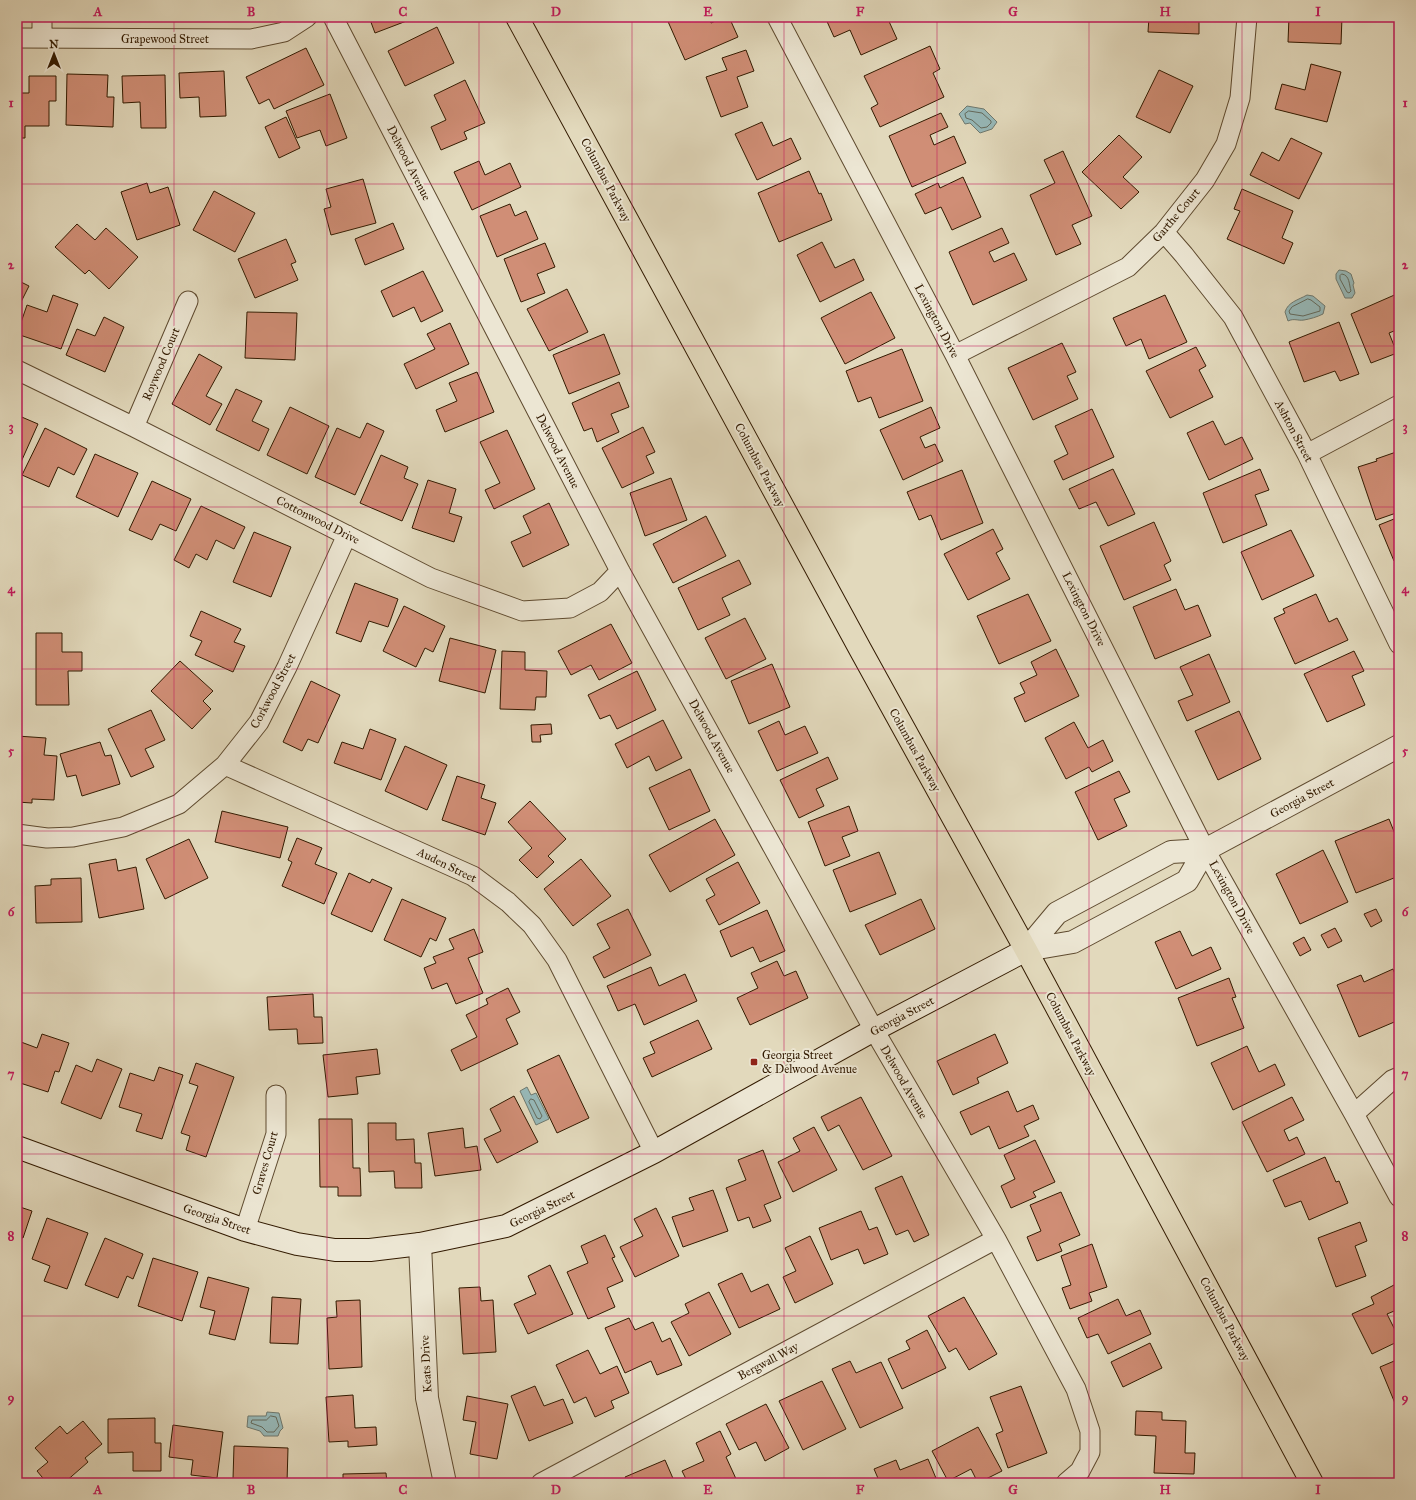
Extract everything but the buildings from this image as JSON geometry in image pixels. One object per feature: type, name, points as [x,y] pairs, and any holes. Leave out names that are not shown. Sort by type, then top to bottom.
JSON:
[{"type":"main road","name":"Columbus Parkway","points":[[517,17],[860,649],[1026,950],[1312,1483]]},
{"type":"main road","name":"Georgia Street","points":[[1026,950],[1057,913],[1171,852],[1205,850],[1399,746]]},
{"type":"main road","name":"Georgia Street","points":[[17,1147],[245,1230],[297,1244],[335,1250],[370,1250],[420,1244],[506,1226],[654,1152],[874,1030],[1026,950],[1073,942],[1187,881],[1205,850]]},
{"type":"main road","name":"Keats Drive","points":[[420,1244],[427,1398],[445,1483]]},
{"type":"street","points":[[42,17],[42,38]]},
{"type":"street","name":"Grapewood Street","points":[[17,38],[251,39],[284,32],[308,17]]},
{"type":"street","name":"Delwood Avenue","points":[[334,17],[620,571],[874,1030],[996,1239],[1076,1389],[1090,1431],[1090,1452],[1080,1471],[1066,1483]]},
{"type":"street","name":"Lexington Drive","points":[[777,17],[955,356],[1205,850],[1354,1114],[1399,1197]]},
{"type":"street","name":"Garthe Court","points":[[955,356],[1128,267],[1164,232],[1205,180],[1226,144],[1240,98],[1247,17]]},
{"type":"street","name":"Ashton Street","points":[[1164,232],[1184,254],[1234,317],[1306,454],[1399,644]]},
{"type":"street","name":"Roywood Court","points":[[134,427],[188,301]]},
{"type":"street","name":"Cottonwood Drive","points":[[17,370],[134,427],[431,578],[522,611],[570,608],[600,592],[620,571]]},
{"type":"street","points":[[1306,454],[1399,405]]},
{"type":"street","name":"Corkwood Street","points":[[17,834],[47,838],[73,837],[123,826],[179,804],[225,765],[259,722],[287,667],[347,535]]},
{"type":"street","name":"Auden Street","points":[[225,765],[473,876],[508,902],[532,925],[557,960],[654,1152]]},
{"type":"street","points":[[1354,1114],[1392,1080],[1399,1077]]},
{"type":"street","name":"Graves Court","points":[[245,1230],[276,1134],[276,1095]]},
{"type":"street","name":"Bergwall Way","points":[[541,1483],[996,1239]]},
{"type":"water","points":[[967,106],[984,109],[997,122],[992,129],[980,133],[970,123],[965,124],[959,114]]},
{"type":"water","points":[[1339,270],[1346,271],[1351,274],[1355,293],[1352,298],[1345,298],[1336,279],[1336,274]]},
{"type":"water","points":[[1307,295],[1313,296],[1325,306],[1323,314],[1306,320],[1288,321],[1285,312],[1288,306]]},
{"type":"water","points":[[527,1087],[531,1095],[536,1093],[549,1119],[536,1125],[520,1091]]},
{"type":"water","points":[[267,1412],[279,1413],[283,1428],[278,1436],[264,1436],[260,1431],[247,1427],[248,1416],[266,1416]]},
{"type":"place","name":"Georgia Street & Delwood Avenue","points":[[754,1062]]}]
